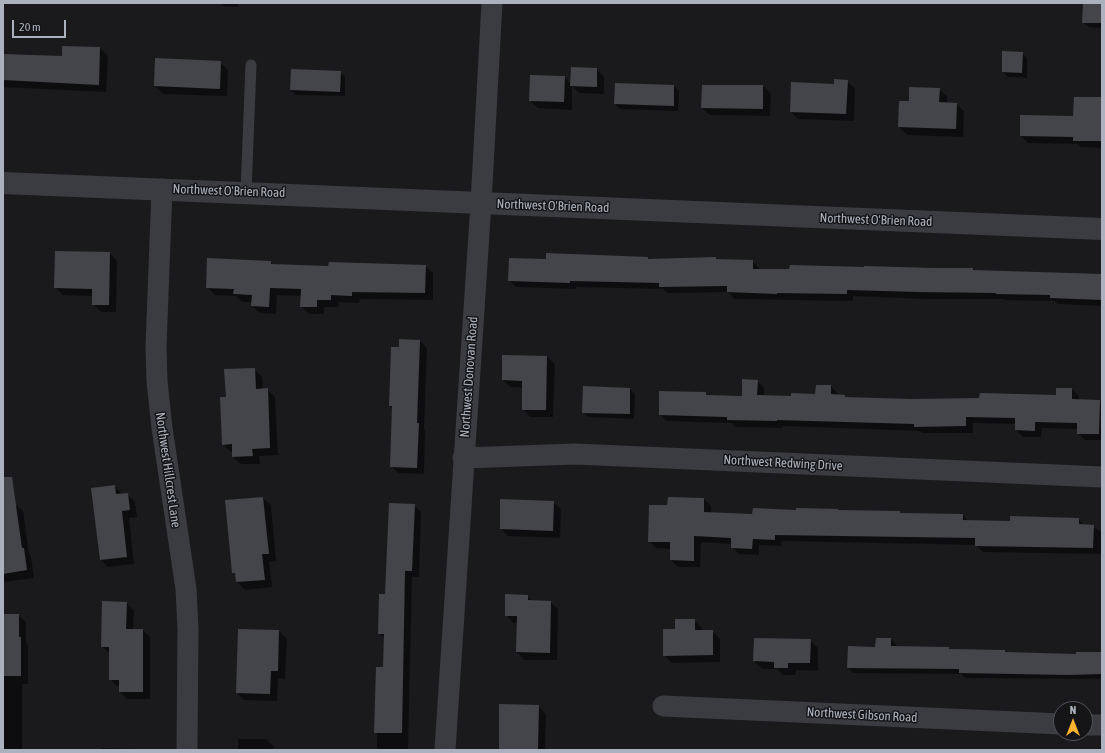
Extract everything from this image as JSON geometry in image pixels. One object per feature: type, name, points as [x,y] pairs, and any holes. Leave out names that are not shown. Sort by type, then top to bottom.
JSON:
[{"type":"street","name":"Northwest Donovan Road","points":[[444,750],[481,203],[492,3]]},
{"type":"street","name":"Northwest O'Brien Road","points":[[3,183],[1102,229]]},
{"type":"street","name":"Northwest Hillcrest Lane","points":[[162,189],[156,347],[157,381],[162,428],[186,589],[188,629],[188,750]]},
{"type":"street","name":"Northwest Redwing Drive","points":[[463,458],[575,454],[1102,477]]},
{"type":"street","name":"Northwest Gibson Road","points":[[663,706],[1053,724]]},
{"type":"lane","points":[[246,192],[251,65]]},
{"type":"building","points":[[1083,3],[1102,3],[1101,23],[1082,23]]},
{"type":"building","points":[[62,46],[100,47],[99,85],[3,80],[3,54],[62,56]]},
{"type":"building","points":[[1002,51],[1023,52],[1022,73],[1002,72]]},
{"type":"building","points":[[155,58],[221,61],[220,89],[154,86]]},
{"type":"building","points":[[571,67],[597,68],[597,87],[570,86]]},
{"type":"building","points":[[291,69],[341,71],[340,92],[290,90]]},
{"type":"building","points":[[530,75],[565,76],[564,102],[529,101]]},
{"type":"building","points":[[834,79],[848,80],[846,114],[790,112],[791,82],[834,84]]},
{"type":"building","points":[[615,83],[674,85],[674,106],[614,104]]},
{"type":"building","points":[[702,85],[763,85],[763,109],[701,108]]},
{"type":"building","points":[[909,87],[940,88],[939,102],[957,103],[956,129],[898,127],[899,101],[909,101]]},
{"type":"building","points":[[1074,97],[1102,97],[1102,141],[1073,141],[1073,137],[1020,136],[1020,115],[1073,116]]},
{"type":"building","points":[[55,251],[110,252],[109,305],[92,305],[92,289],[54,288]]},
{"type":"building","points":[[546,253],[648,257],[648,259],[716,257],[716,259],[753,260],[753,269],[789,269],[790,265],[864,266],[973,268],[973,270],[1102,274],[1102,300],[1050,298],[1050,295],[847,290],[847,294],[777,294],[727,292],[727,286],[659,287],[659,283],[508,281],[509,258],[546,259]]},
{"type":"building","points":[[207,258],[271,261],[271,264],[328,266],[329,262],[426,265],[425,293],[352,292],[352,296],[331,295],[331,300],[317,300],[317,307],[300,307],[301,289],[270,288],[269,307],[251,306],[252,295],[233,294],[234,289],[206,288]]},
{"type":"building","points":[[399,339],[420,340],[417,468],[390,467],[392,406],[389,406],[391,347],[399,347]]},
{"type":"building","points":[[502,355],[547,356],[546,410],[522,410],[522,381],[502,380]]},
{"type":"building","points":[[255,368],[256,389],[268,388],[270,448],[252,449],[253,456],[232,457],[232,444],[222,445],[220,397],[226,397],[224,369]]},
{"type":"building","points":[[742,379],[758,380],[757,395],[791,396],[791,393],[815,394],[816,385],[831,385],[831,394],[845,395],[845,397],[912,399],[979,398],[980,393],[1056,395],[1056,388],[1072,388],[1072,399],[1100,400],[1099,434],[1077,434],[1077,423],[1035,422],[1035,431],[1015,430],[1015,418],[966,417],[966,426],[914,427],[914,424],[727,420],[727,417],[659,415],[659,391],[706,392],[706,395],[742,396]]},
{"type":"building","points":[[583,386],[630,388],[630,414],[582,413]]},
{"type":"building","points":[[3,477],[12,477],[22,548],[24,548],[27,570],[3,574]]},
{"type":"building","points":[[115,485],[116,494],[128,493],[130,510],[122,511],[127,557],[100,560],[91,488]]},
{"type":"building","points":[[263,497],[269,554],[262,554],[265,580],[236,582],[235,573],[232,573],[225,500]]},
{"type":"building","points":[[668,497],[704,498],[704,512],[752,514],[753,508],[796,510],[796,508],[900,511],[900,513],[963,514],[963,520],[1010,521],[1010,516],[1079,518],[1079,524],[1094,525],[1093,548],[975,546],[975,538],[775,535],[775,540],[753,539],[752,549],[731,548],[731,538],[694,536],[694,561],[670,560],[670,542],[648,542],[649,505],[667,505]]},
{"type":"building","points":[[500,499],[554,501],[553,531],[500,529]]},
{"type":"building","points":[[389,503],[415,504],[412,571],[405,571],[402,733],[374,733],[376,667],[383,667],[384,634],[378,634],[379,594],[385,594]]},
{"type":"building","points":[[505,594],[528,595],[528,600],[551,601],[550,653],[516,652],[517,616],[505,616]]},
{"type":"building","points":[[102,601],[127,602],[126,629],[143,629],[143,692],[119,692],[119,680],[109,680],[109,647],[101,647]]},
{"type":"building","points":[[3,614],[19,614],[19,637],[21,637],[21,676],[3,676]]},
{"type":"building","points":[[675,619],[695,619],[695,630],[713,630],[713,655],[663,656],[663,629],[675,629]]},
{"type":"building","points":[[238,629],[279,630],[278,671],[271,671],[270,694],[236,693]]},
{"type":"building","points":[[754,638],[811,639],[810,663],[788,663],[788,668],[774,668],[774,662],[753,661]]},
{"type":"building","points":[[876,638],[891,638],[891,646],[949,647],[949,649],[1005,650],[1005,652],[1076,654],[1076,652],[1102,652],[1102,674],[1069,675],[959,673],[959,669],[847,668],[848,646],[875,647]]},
{"type":"building","points":[[499,704],[539,705],[538,750],[499,750]]}]
